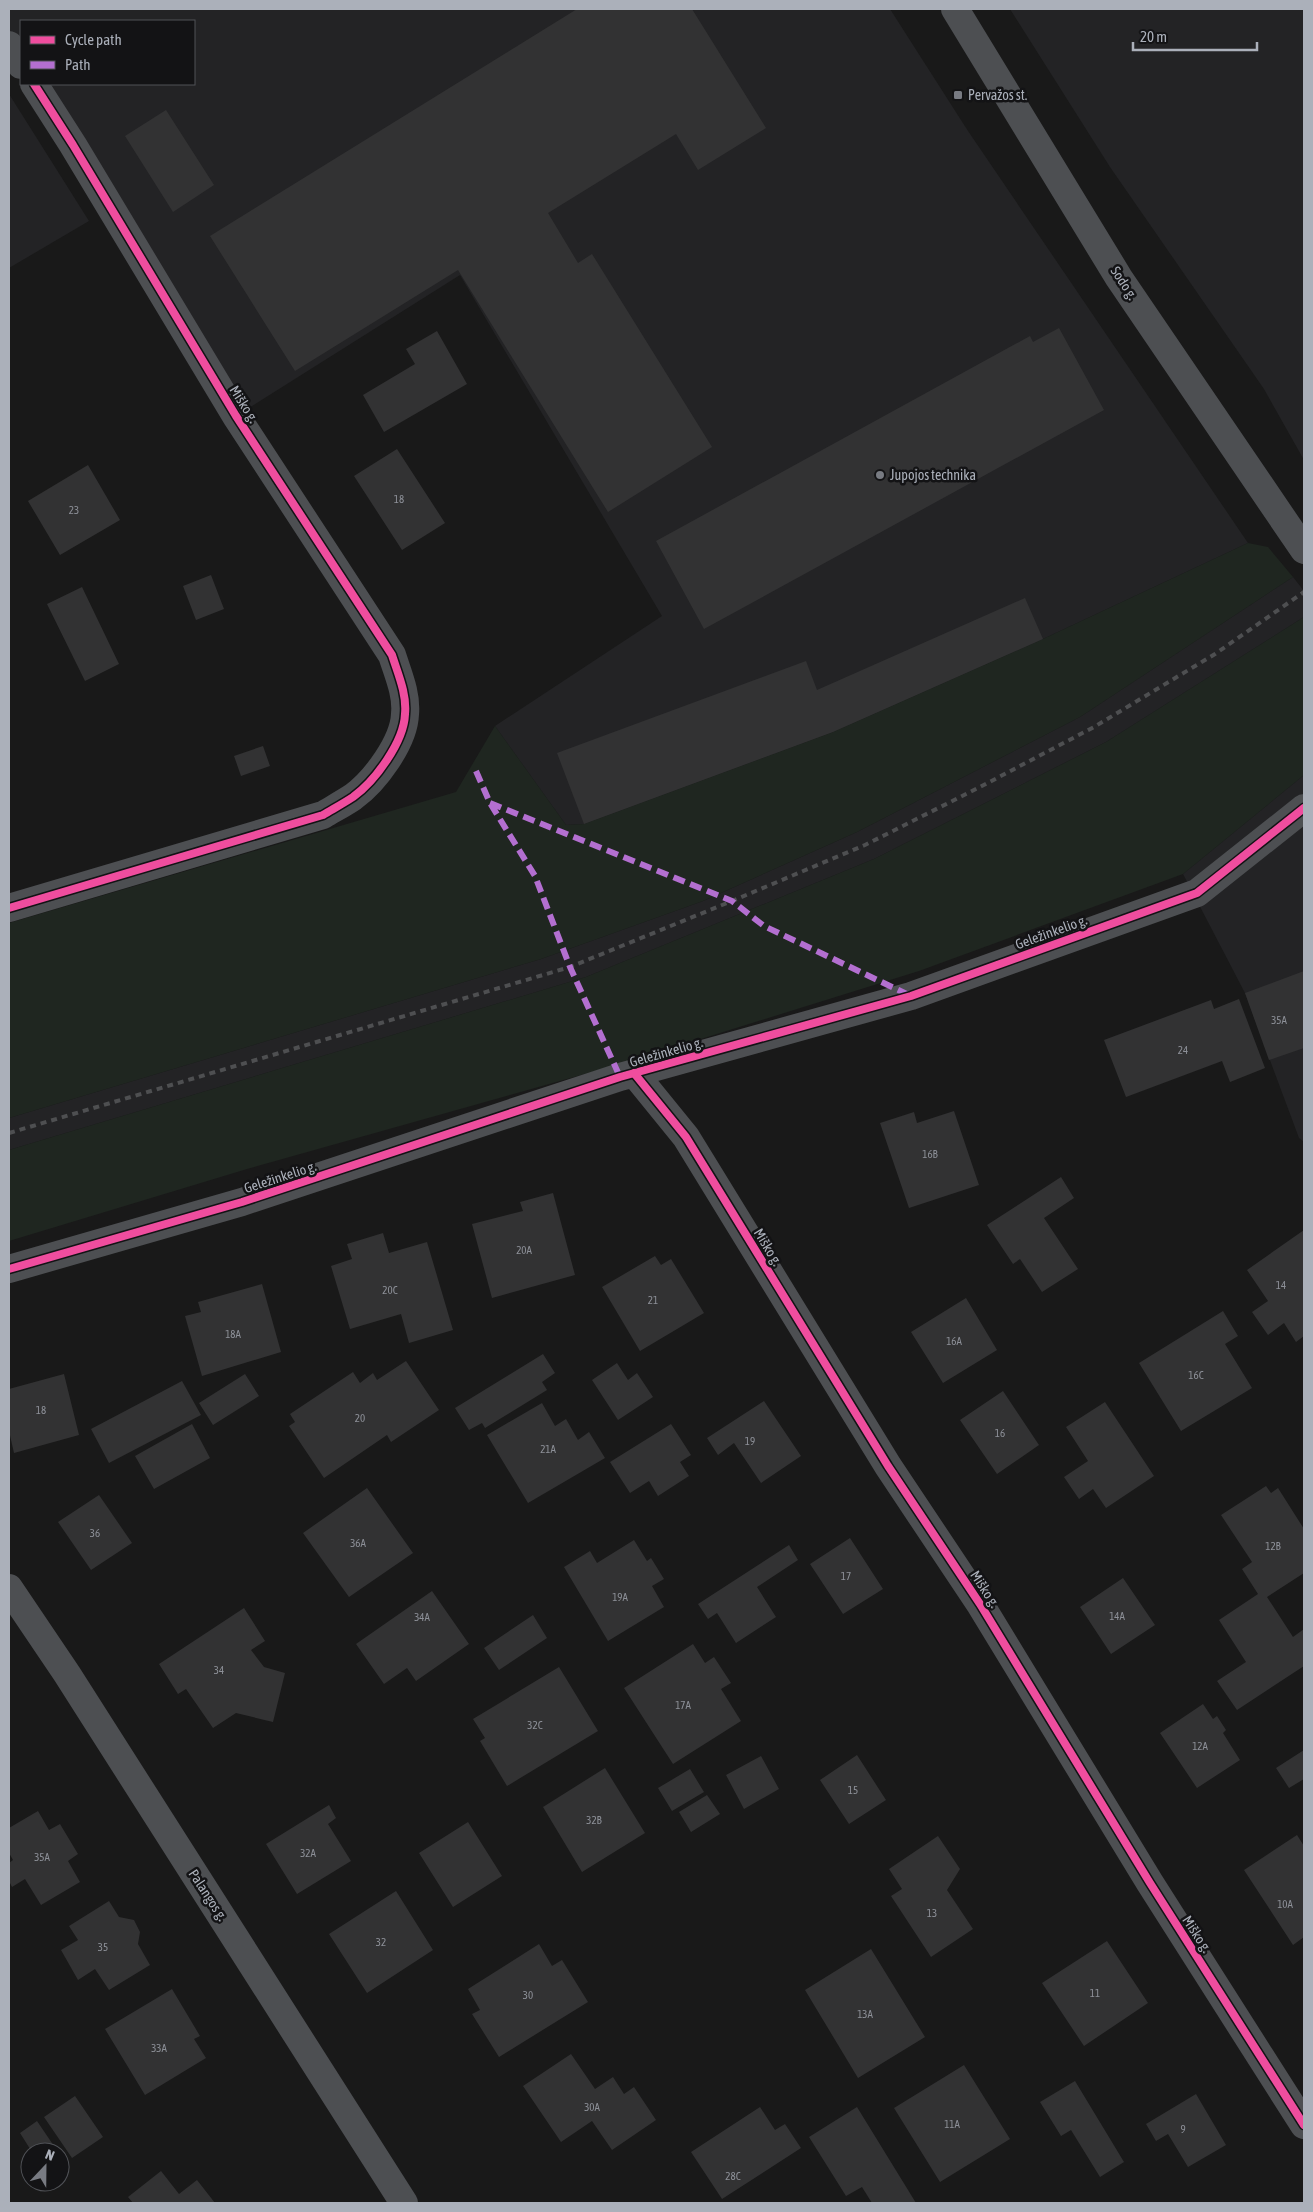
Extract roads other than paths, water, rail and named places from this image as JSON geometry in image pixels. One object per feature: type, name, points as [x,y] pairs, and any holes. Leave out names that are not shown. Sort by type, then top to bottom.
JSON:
[{"type":"street","name":"Sodo g.","points":[[955,9],[1119,278],[1304,550]]},
{"type":"street","points":[[9,45],[20,63]]},
{"type":"street","name":"Miško g.","points":[[9,908],[323,814],[354,796],[375,776],[397,744],[406,715],[403,687],[392,655],[236,416],[73,145],[35,85]]},
{"type":"street","name":"Geležinkelio g.","points":[[9,1269],[242,1202],[634,1074],[911,996],[1197,893],[1304,808]]},
{"type":"street","name":"Miško g.","points":[[634,1074],[686,1137],[888,1466],[980,1604],[1150,1883],[1304,2125]]},
{"type":"street","name":"Palangos g.","points":[[9,1588],[404,2203]]},
{"type":"railway","points":[[9,1133],[570,967],[732,901],[865,845],[1094,727],[1215,654],[1304,592]]},
{"type":"place","name":"Pervažos st.","points":[[958,95]]},
{"type":"place","name":"Jupojos technika","points":[[880,475]]}]
